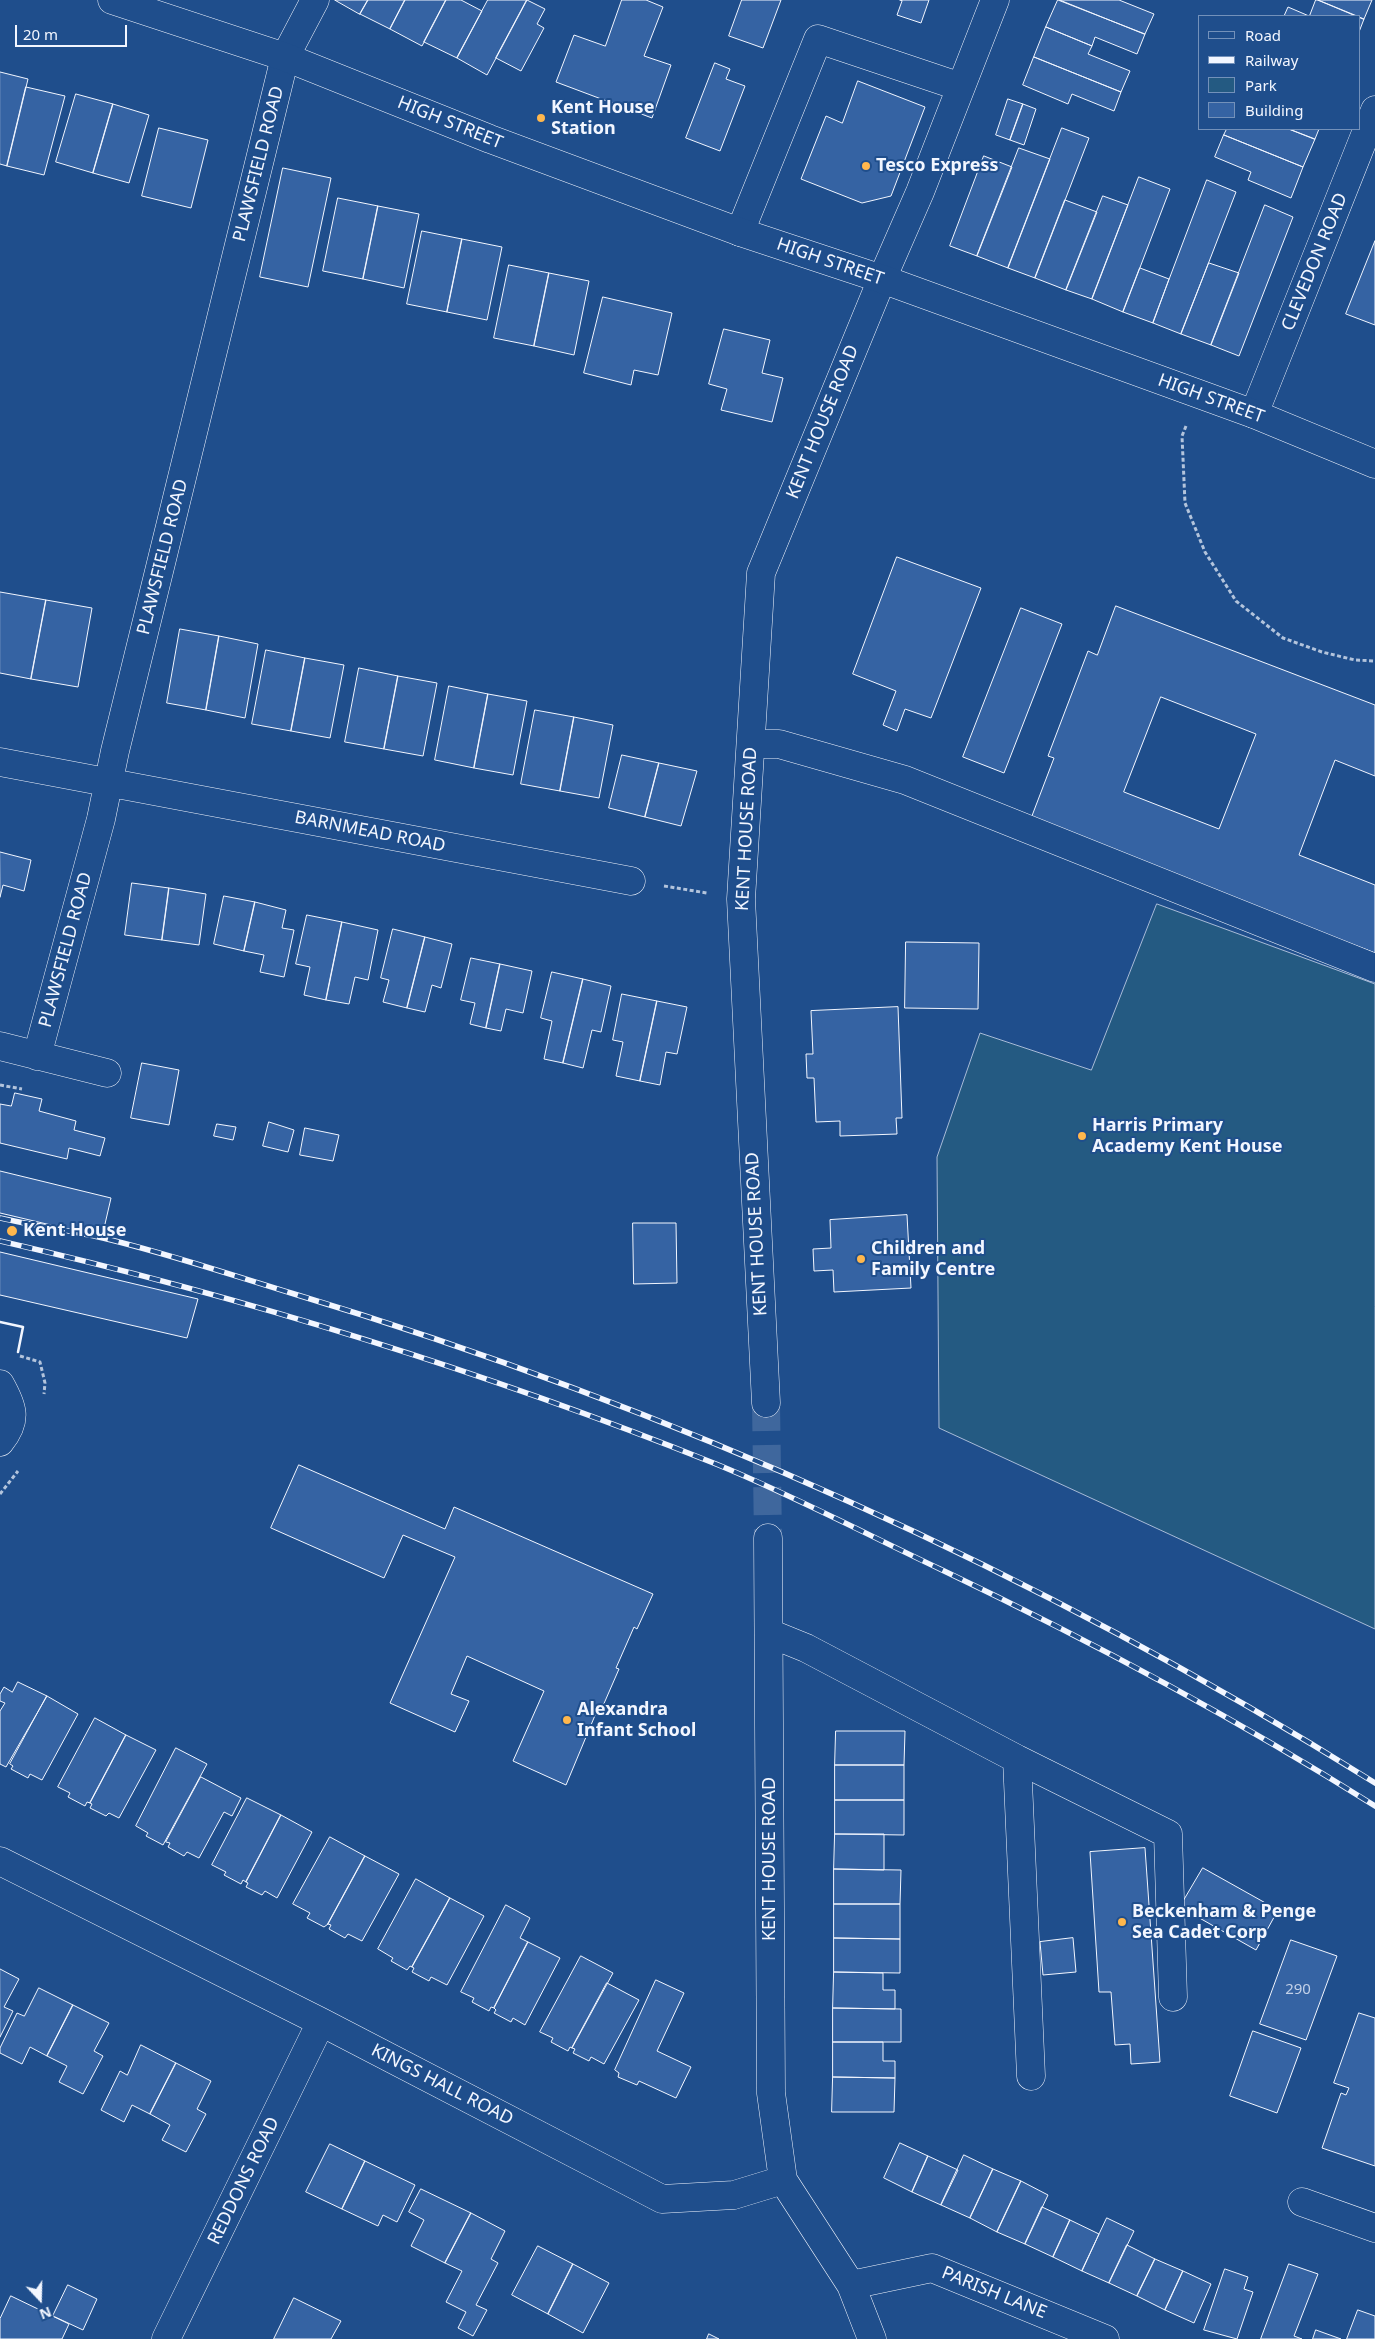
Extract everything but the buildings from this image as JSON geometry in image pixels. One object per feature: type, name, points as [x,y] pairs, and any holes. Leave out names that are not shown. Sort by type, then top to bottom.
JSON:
[{"type":"street","name":"HIGH STREET","points":[[112,0],[285,57],[490,139],[740,232],[882,279],[1254,414],[1375,464]]},
{"type":"street","name":"PLAWSFIELD ROAD","points":[[38,1056],[101,819],[108,783],[285,57],[315,0]]},
{"type":"street","name":"KENT HOUSE ROAD","points":[[766,1403],[741,899],[761,573],[882,279],[920,192],[995,0]]},
{"type":"street","points":[[740,232],[818,39],[961,87]]},
{"type":"street","name":"CLEVEDON ROAD","points":[[1254,414],[1375,110]]},
{"type":"street","points":[[751,744],[779,744],[905,780],[1375,968]]},
{"type":"street","name":"BARNMEAD ROAD","points":[[0,762],[631,881]]},
{"type":"street","points":[[0,1046],[107,1074]]},
{"type":"street","points":[[0,1384],[11,1404],[12,1423],[0,1442]]},
{"type":"street","name":"KENT HOUSE ROAD","points":[[768,1538],[771,2094],[783,2180]]},
{"type":"street","points":[[769,1632],[806,1648],[1017,1759],[1168,1834],[1173,1997]]},
{"type":"street","points":[[1017,1759],[1031,2076]]},
{"type":"street","name":"KINGS HALL ROAD","points":[[0,1861],[321,2022],[662,2199],[734,2195],[783,2180]]},
{"type":"street","name":"REDDONS ROAD","points":[[166,2339],[321,2022]]},
{"type":"street","points":[[783,2180],[851,2285],[872,2339]]},
{"type":"street","points":[[1302,2202],[1375,2228]]},
{"type":"street","name":"PARISH LANE","points":[[851,2285],[932,2268],[1105,2339]]},
{"type":"path","points":[[1198,395],[1182,436],[1185,503],[1205,552],[1236,601],[1283,638],[1322,652],[1355,660],[1375,662]]},
{"type":"path","points":[[631,881],[741,899]]},
{"type":"path","points":[[0,1085],[28,1090]]},
{"type":"path","points":[[22,1357],[40,1362],[44,1383],[43,1401]]},
{"type":"green space","points":[[1157,904],[1375,984],[1375,1629],[939,1428],[937,1157],[980,1033],[1091,1070]]},
{"type":"tunnel","points":[[766,1403],[768,1538]]},
{"type":"railway","points":[[0,1218],[127,1244],[291,1293],[433,1338],[573,1388],[712,1443],[849,1502],[984,1565],[1117,1633],[1247,1706],[1375,1783]]},
{"type":"railway","points":[[0,1241],[182,1286],[362,1339],[540,1398],[716,1464],[829,1515],[1106,1652],[1215,1711],[1375,1806]]},
{"type":"wall","points":[[0,1322],[23,1327],[18,1352]]},
{"type":"place","name":"Kent House Station","points":[[541,118]]},
{"type":"place","name":"Tesco Express","points":[[866,166]]},
{"type":"place","name":"Harris Primary Academy Kent House","points":[[1082,1136]]},
{"type":"place","name":"Kent House","points":[[12,1231]]},
{"type":"place","name":"Children and Family Centre","points":[[861,1259]]},
{"type":"place","name":"Alexandra Infant School","points":[[567,1720]]},
{"type":"place","name":"Beckenham & Penge Sea Cadet Corp","points":[[1122,1922]]}]
